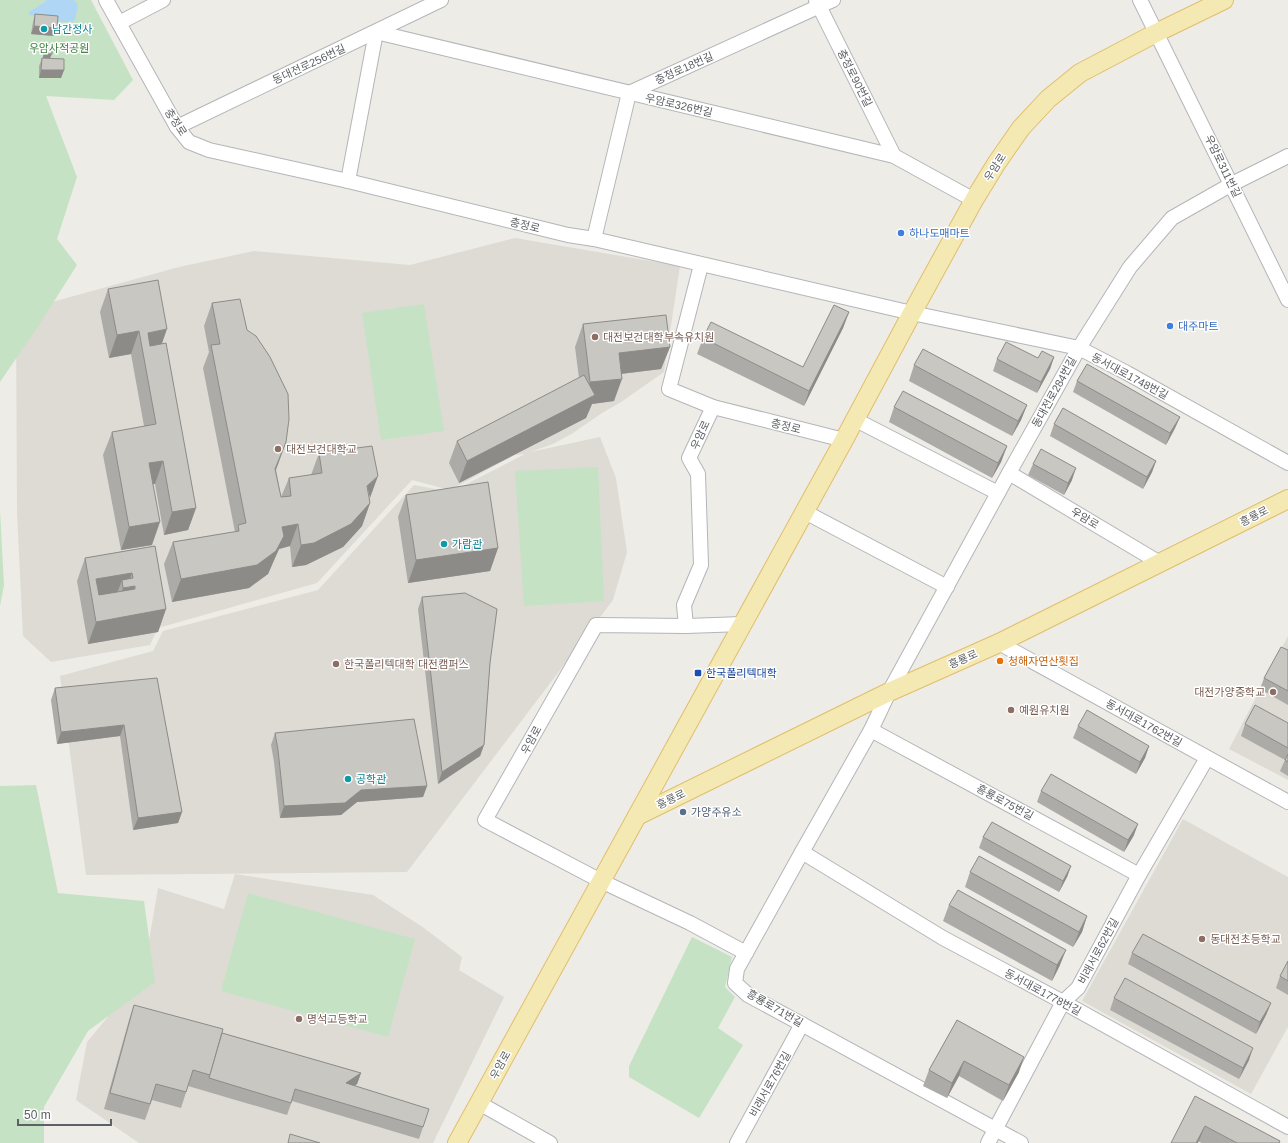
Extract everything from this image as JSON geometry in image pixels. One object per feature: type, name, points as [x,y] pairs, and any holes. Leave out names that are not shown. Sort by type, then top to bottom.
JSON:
[{"type":"main road","name":"우암로","points":[[457,1143],[856,420],[912,313],[974,200],[996,164],[1021,128],[1048,98],[1080,73],[1156,33],[1224,0]]},
{"type":"main road","name":"흥룡로","points":[[637,816],[889,692],[1000,643],[1288,499]]},
{"type":"street","name":"충정로","points":[[106,0],[176,127],[189,142],[210,150],[348,181],[568,236],[594,239],[912,313]]},
{"type":"street","points":[[119,23],[163,0]]},
{"type":"street","name":"동대전로256번길","points":[[176,127],[441,0]]},
{"type":"street","name":"충정로18번길","points":[[629,93],[817,3],[833,0]]},
{"type":"street","name":"우암로311번길","points":[[1140,0],[1288,300]]},
{"type":"street","name":"충정로90번길","points":[[817,3],[894,156]]},
{"type":"street","points":[[348,181],[376,32]]},
{"type":"street","name":"우암로326번길","points":[[376,32],[894,156],[974,200]]},
{"type":"street","points":[[594,239],[629,93]]},
{"type":"street","name":"동대전로284번길","points":[[889,692],[1008,473],[1079,348],[1130,267],[1172,218],[1232,184],[1288,156]]},
{"type":"street","name":"충정로","points":[[702,265],[669,389],[713,407],[844,440]]},
{"type":"street","name":"동서대로1748번길","points":[[912,313],[1079,348],[1288,462]]},
{"type":"street","name":"우암로","points":[[686,626],[684,605],[701,565],[698,474],[689,458],[713,407]]},
{"type":"street","points":[[856,420],[998,493]]},
{"type":"street","name":"우암로","points":[[1008,473],[1160,564]]},
{"type":"street","points":[[805,512],[947,587]]},
{"type":"street","name":"우암로","points":[[743,624],[686,626],[596,625],[485,820],[601,881],[690,923],[746,953]]},
{"type":"street","name":"동서대로1762번길","points":[[1000,643],[1288,802]]},
{"type":"street","name":"흥룡로71번길","points":[[889,692],[871,730],[737,969],[735,983],[748,995],[1021,1143]]},
{"type":"street","name":"흥룡로75번길","points":[[871,730],[1139,875]]},
{"type":"street","name":"비래서로62번길","points":[[988,1143],[1063,1002],[1078,988],[1139,875],[1207,758]]},
{"type":"street","name":"동서대로1778번길","points":[[802,852],[943,938],[1063,1002],[1288,1127]]},
{"type":"street","name":"비래서로76번길","points":[[738,1143],[802,1024]]},
{"type":"street","points":[[479,1104],[550,1143]]},
{"type":"shaded area","points":[[515,238],[680,266],[664,372],[573,433],[553,444],[530,452],[600,437],[616,478],[627,552],[613,600],[407,872],[86,875],[60,676],[153,651],[163,631],[318,590],[414,485],[451,492],[525,454],[515,455],[450,490],[412,480],[317,583],[158,628],[150,645],[51,662],[23,636],[17,513],[16,312],[179,267],[254,251],[410,265]]},
{"type":"shaded area","name":"대전가양중학교","points":[[1288,636],[1288,780],[1229,749]]},
{"type":"shaded area","name":"동대전초등학교","points":[[1183,819],[1288,877],[1288,1027],[1251,1094],[1082,1001]]},
{"type":"shaded area","name":"명석고등학교","points":[[235,874],[373,895],[424,928],[462,957],[459,970],[504,997],[433,1143],[139,1143],[76,1100],[87,1042],[125,996],[141,988],[158,888],[224,909]]},
{"type":"green space","name":"우암사적공원","points":[[0,0],[91,0],[133,80],[114,100],[46,96],[77,177],[57,239],[77,265],[37,328],[0,382]]},
{"type":"green space","points":[[424,304],[444,431],[381,440],[362,313]]},
{"type":"green space","points":[[598,467],[604,601],[524,606],[515,471]]},
{"type":"green space","points":[[0,510],[4,585],[0,606]]},
{"type":"green space","points":[[36,785],[58,893],[144,901],[155,982],[88,1031],[44,1107],[44,1143],[0,1143],[0,786]]},
{"type":"green space","points":[[248,893],[415,939],[388,1037],[221,991]]},
{"type":"green space","points":[[692,937],[732,957],[725,987],[735,997],[718,1028],[743,1045],[699,1118],[629,1077],[629,1066]]},
{"type":"water","points":[[46,0],[74,0],[78,5],[75,20],[70,22],[58,22],[29,15],[29,12]]},
{"type":"building","points":[[35,14],[58,16],[57,28],[34,26]]},
{"type":"building","points":[[45,49],[52,49],[52,54],[44,54]]},
{"type":"building","points":[[42,58],[64,59],[64,70],[41,70]]},
{"type":"building","points":[[158,280],[167,329],[148,333],[150,346],[166,343],[196,508],[172,512],[163,461],[149,463],[160,522],[129,527],[112,432],[156,424],[139,331],[117,335],[108,289]]},
{"type":"building","points":[[240,299],[247,330],[256,336],[270,357],[288,394],[289,419],[286,442],[275,469],[281,497],[291,496],[289,478],[322,473],[319,453],[372,446],[378,476],[367,486],[370,503],[351,524],[314,543],[301,545],[298,524],[282,527],[284,536],[276,551],[257,565],[181,579],[173,542],[239,531],[238,525],[246,523],[211,345],[220,344],[212,303]]},
{"type":"building","points":[[834,305],[849,312],[809,391],[703,338],[711,322],[803,367]]},
{"type":"building","points":[[666,315],[670,347],[619,353],[622,379],[590,382],[583,324]]},
{"type":"building","points":[[1006,342],[1038,358],[1042,351],[1054,357],[1041,382],[997,359]]},
{"type":"building","points":[[923,349],[1027,405],[1018,421],[914,365]]},
{"type":"building","points":[[1087,364],[1180,417],[1170,433],[1077,381]]},
{"type":"building","points":[[584,375],[595,395],[467,461],[457,441]]},
{"type":"building","points":[[903,391],[1007,446],[998,463],[894,407]]},
{"type":"building","points":[[1063,408],[1156,461],[1147,477],[1054,424]]},
{"type":"building","points":[[1041,449],[1076,468],[1068,483],[1033,464]]},
{"type":"building","points":[[488,482],[498,548],[416,560],[406,495]]},
{"type":"building","points":[[155,546],[166,609],[96,622],[85,558]],"holes":[[[132,573],[133,578],[122,580],[123,588],[135,586],[135,589],[99,595],[96,579]]]},
{"type":"building","points":[[465,593],[497,609],[490,663],[484,745],[442,772],[422,597]]},
{"type":"building","points":[[1281,647],[1288,650],[1288,691],[1264,678]]},
{"type":"building","points":[[157,678],[182,812],[138,818],[124,725],[61,732],[55,688]]},
{"type":"building","points":[[1255,705],[1288,723],[1288,748],[1245,724]]},
{"type":"building","points":[[1087,710],[1149,746],[1140,762],[1078,726]]},
{"type":"building","name":"공학관","points":[[414,719],[427,786],[361,790],[345,803],[284,806],[275,733]]},
{"type":"building","points":[[1288,754],[1288,762],[1285,760]]},
{"type":"building","points":[[1051,774],[1138,824],[1128,840],[1041,791]]},
{"type":"building","points":[[992,822],[1071,866],[1063,881],[983,837]]},
{"type":"building","points":[[979,856],[1087,916],[1079,932],[970,872]]},
{"type":"building","points":[[958,890],[1066,950],[1057,965],[949,905]]},
{"type":"building","points":[[1143,934],[1271,1003],[1260,1022],[1132,953]]},
{"type":"building","points":[[1288,961],[1288,981],[1280,976]]},
{"type":"building","points":[[1125,978],[1253,1048],[1243,1068],[1114,998]]},
{"type":"building","points":[[134,1005],[223,1029],[210,1075],[193,1070],[186,1092],[156,1084],[150,1104],[110,1093]]},
{"type":"building","points":[[957,1020],[1024,1057],[1009,1085],[964,1061],[952,1083],[929,1070]]},
{"type":"building","points":[[222,1033],[361,1073],[346,1083],[429,1109],[423,1127],[295,1089],[291,1103],[209,1078]]},
{"type":"building","points":[[1195,1096],[1280,1141],[1279,1143],[1237,1143],[1205,1126],[1196,1143],[1171,1143]]},
{"type":"building","points":[[290,1134],[320,1143],[288,1143]]},
{"type":"place","name":"남간정사","points":[[44,29]]},
{"type":"place","name":"하나도매마트","points":[[901,233]]},
{"type":"place","name":"대주마트","points":[[1170,326]]},
{"type":"place","name":"대전보건대학부속유치원","points":[[595,337]]},
{"type":"place","name":"대전보건대학교","points":[[278,449]]},
{"type":"place","name":"가람관","points":[[444,544]]},
{"type":"place","name":"청해자연산횟집","points":[[1000,661]]},
{"type":"place","name":"한국폴리텍대학 대전캠퍼스","points":[[336,664]]},
{"type":"place","name":"한국폴리텍대학","points":[[698,673]]},
{"type":"place","name":"대전가양중학교","points":[[1273,692]]},
{"type":"place","name":"예원유치원","points":[[1011,710]]},
{"type":"place","name":"공학관","points":[[348,779]]},
{"type":"place","name":"가양주유소","points":[[683,812]]},
{"type":"place","name":"동대전초등학교","points":[[1202,939]]},
{"type":"place","name":"명석고등학교","points":[[299,1019]]}]
